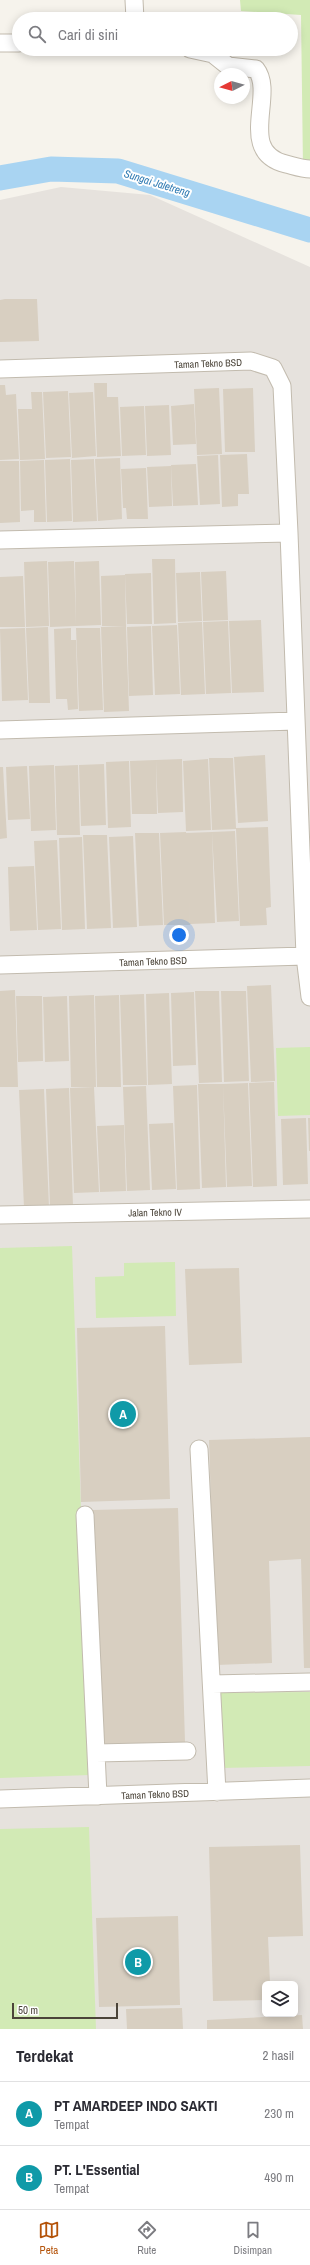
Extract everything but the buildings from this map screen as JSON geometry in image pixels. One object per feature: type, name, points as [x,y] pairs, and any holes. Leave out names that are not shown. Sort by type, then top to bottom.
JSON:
[{"type":"street","points":[[134,0],[135,12]]},
{"type":"street","points":[[0,43],[12,43]]},
{"type":"street","points":[[216,56],[228,66],[256,69],[260,75],[259,125],[263,149],[276,162],[310,169]]},
{"type":"street","name":"Taman Tekno BSD","points":[[0,369],[251,362],[273,368],[282,386],[290,533],[305,956],[310,997]]},
{"type":"street","points":[[0,540],[290,533]]},
{"type":"street","points":[[0,730],[296,721]]},
{"type":"street","name":"Taman Tekno BSD","points":[[0,965],[305,956]]},
{"type":"street","name":"Jalan Tekno IV","points":[[0,1215],[310,1209]]},
{"type":"street","points":[[199,1449],[218,1792]]},
{"type":"street","points":[[85,1515],[98,1796]]},
{"type":"street","points":[[212,1684],[310,1682]]},
{"type":"street","points":[[96,1753],[187,1751]]},
{"type":"street","name":"Taman Tekno BSD","points":[[0,1800],[310,1788]]},
{"type":"shaded area","points":[[61,187],[150,195],[310,267],[310,2029],[0,2029],[0,200]]},
{"type":"green space","points":[[240,0],[310,0],[310,167],[303,168],[301,15],[298,15],[298,12],[241,11]]},
{"type":"green space","points":[[310,1047],[310,1115],[278,1116],[276,1048]]},
{"type":"green space","points":[[72,1246],[90,1775],[0,1778],[0,1248]]},
{"type":"green space","points":[[175,1262],[176,1316],[96,1318],[95,1277],[124,1276],[124,1263]]},
{"type":"green space","points":[[310,1692],[310,1766],[221,1768],[220,1693]]},
{"type":"green space","points":[[89,1827],[96,2029],[0,2029],[0,1829]]},
{"type":"waterway","name":"Sungai Jaletreng","points":[[0,178],[51,169],[118,171],[310,230]]},
{"type":"place","name":"PT AMARDEEP INDO SAKTI","points":[[123,1414]]},
{"type":"place","name":"PT. L'Essential","points":[[138,1962]]}]
